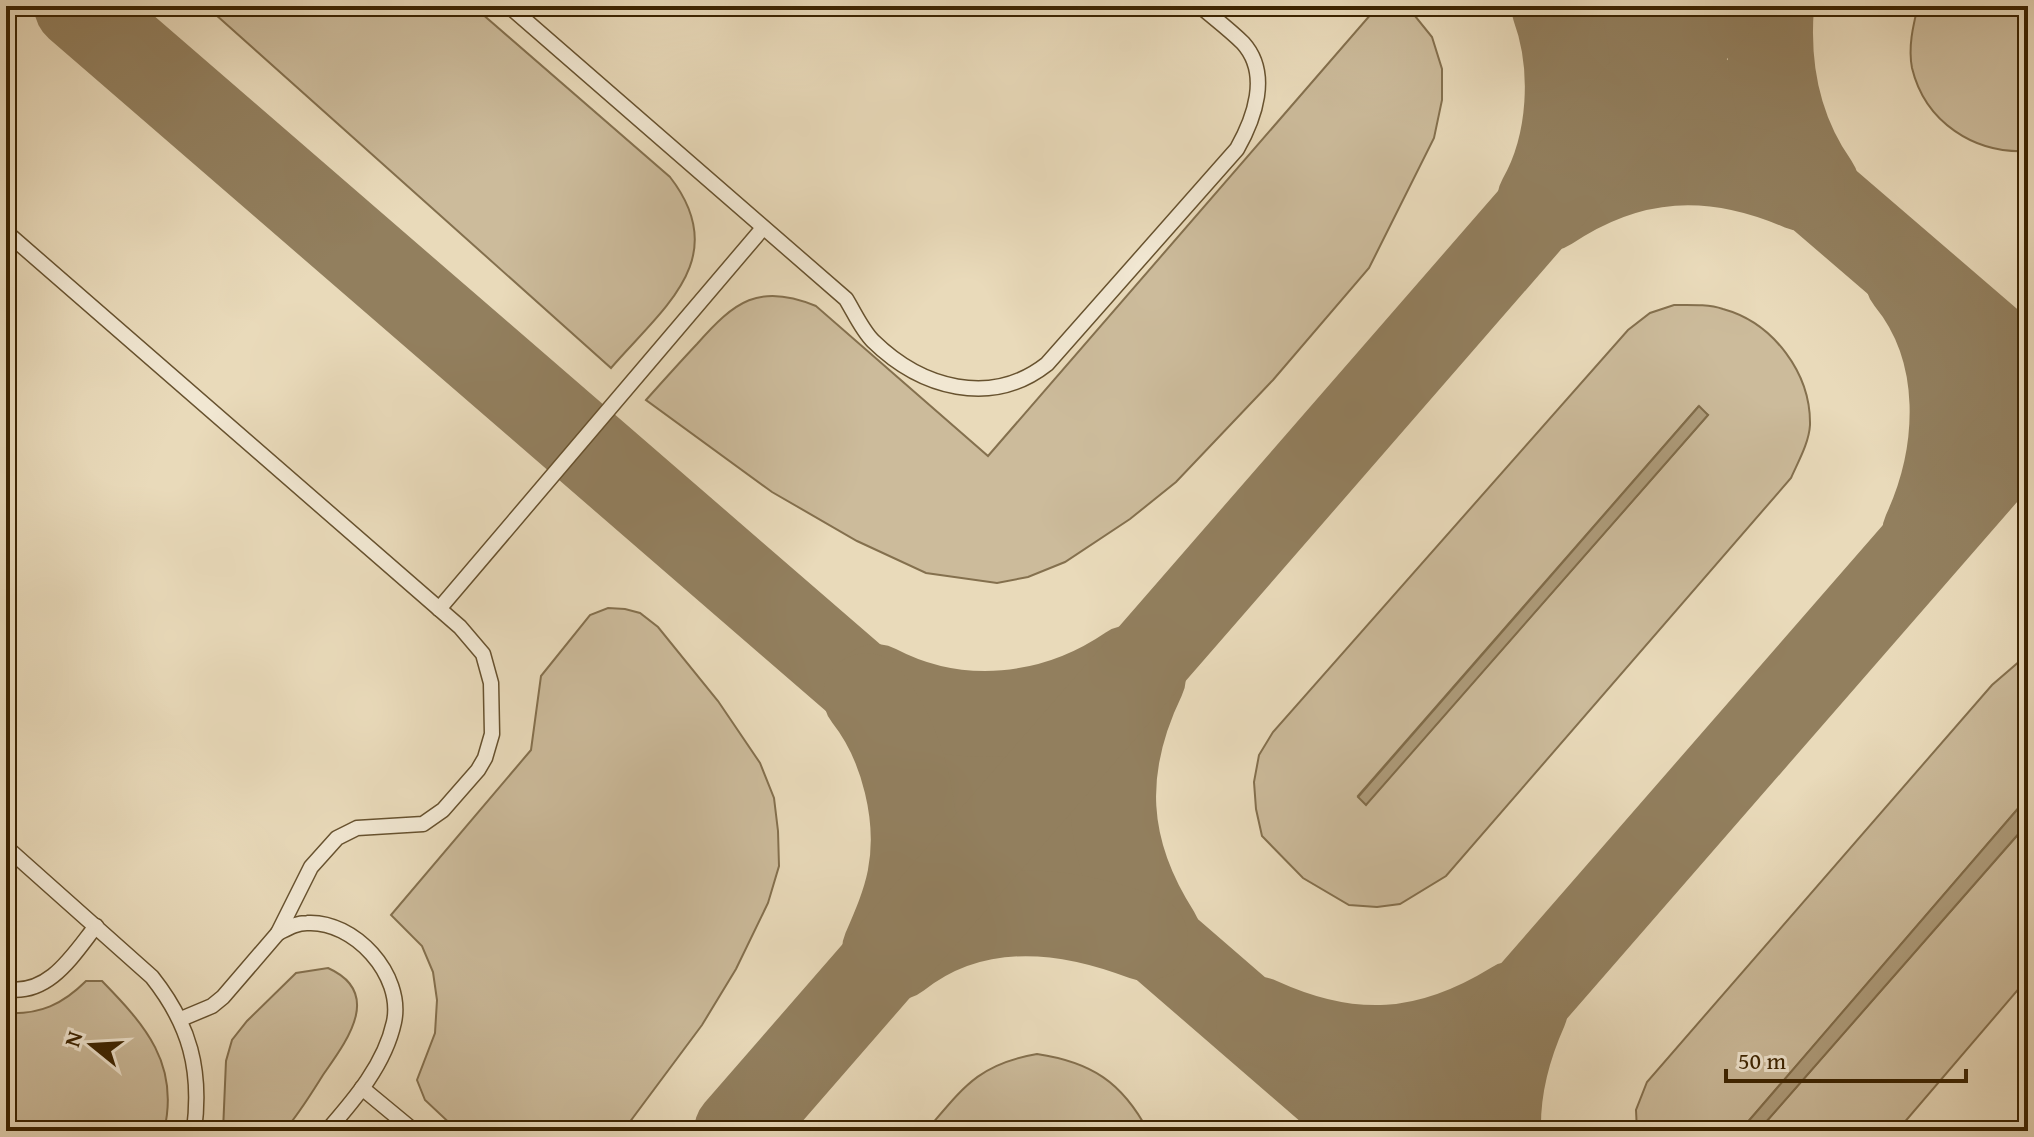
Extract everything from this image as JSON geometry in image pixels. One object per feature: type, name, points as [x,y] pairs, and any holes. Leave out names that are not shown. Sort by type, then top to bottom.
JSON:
[{"type":"lane","points":[[509,6],[846,299],[871,339],[915,373],[968,389],[1012,385],[1030,378],[1047,364],[1237,149],[1254,112],[1257,74],[1245,45],[1200,6]]},
{"type":"lane","points":[[439,609],[763,228]]},
{"type":"lane","points":[[6,232],[439,609],[473,641],[487,667],[491,683],[492,734],[485,758],[443,810],[423,824],[357,828],[337,838],[311,867],[278,933],[223,997],[212,1006],[181,1019]]},
{"type":"lane","points":[[6,847],[152,977],[170,1000],[181,1019],[196,1072],[194,1131]]},
{"type":"lane","points":[[278,933],[296,924],[310,922],[343,932],[371,953],[391,982],[395,1018],[379,1062],[327,1131]]},
{"type":"lane","points":[[6,989],[21,991],[50,979],[96,926]]},
{"type":"lane","points":[[362,1088],[414,1131]]},
{"type":"shaded area","points":[[206,6],[473,6],[670,177],[688,206],[695,233],[693,257],[684,280],[669,303],[611,368]]},
{"type":"shaded area","points":[[1378,6],[1407,6],[1432,37],[1442,69],[1442,100],[1434,138],[1369,268],[1273,380],[1176,482],[1130,519],[1065,562],[1028,577],[997,583],[926,573],[857,541],[772,492],[646,400],[723,317],[749,300],[779,296],[816,306],[988,456]]},
{"type":"shaded area","points":[[1918,6],[2028,6],[2028,151],[2008,151],[1971,140],[1940,119],[1928,104],[1911,60]]},
{"type":"shaded area","points":[[1674,305],[1723,309],[1758,326],[1786,353],[1804,387],[1810,425],[1791,478],[1446,876],[1400,904],[1377,907],[1349,905],[1303,878],[1262,836],[1254,782],[1259,755],[1273,732],[1628,330],[1650,313]],"holes":[[[1698,407],[1708,415],[1366,804],[1358,796]]]},
{"type":"shaded area","points":[[1699,406],[1708,415],[1366,805],[1358,797]]},
{"type":"shaded area","points":[[608,608],[640,613],[658,627],[718,701],[760,763],[774,798],[779,866],[768,903],[736,969],[702,1025],[623,1131],[458,1131],[425,1100],[417,1080],[435,1033],[437,1000],[433,972],[422,946],[391,915],[531,750],[541,676],[590,615]]},
{"type":"shaded area","points":[[2028,654],[2028,797],[1740,1131],[1637,1131],[1636,1110],[1647,1082],[1992,685]]},
{"type":"shaded area","points":[[2028,797],[2028,823],[1758,1131],[1740,1131]]},
{"type":"shaded area","points":[[2028,823],[2028,978],[1897,1131],[1758,1131]]},
{"type":"shaded area","points":[[328,968],[345,978],[354,991],[357,1004],[355,1018],[341,1048],[284,1131],[223,1131],[226,1061],[232,1040],[296,973]]},
{"type":"shaded area","points":[[86,981],[102,981],[145,1030],[155,1047],[167,1085],[168,1107],[164,1131],[6,1131],[6,1013],[40,1010],[60,1002]]},
{"type":"shaded area","points":[[1037,1054],[1073,1063],[1103,1077],[1127,1099],[1148,1131],[926,1131],[973,1080],[1000,1064]]},
{"type":"taxiway","points":[[77,6],[1377,1131]]},
{"type":"taxiway","points":[[1540,200],[1559,154],[1567,104],[1566,54],[1554,6]]},
{"type":"taxiway","points":[[1599,6],[2028,375]]},
{"type":"taxiway","points":[[737,1131],[1716,6]]},
{"type":"taxiway","points":[[1771,6],[1771,54],[1777,100],[1792,143],[1816,185]]},
{"type":"taxiway","points":[[1548,208],[1610,176],[1641,167],[1672,163],[1736,167],[1802,188]]},
{"type":"taxiway","points":[[1908,279],[1927,307],[1941,338],[1949,370],[1952,403],[1946,470],[1925,533]]},
{"type":"taxiway","points":[[1412,1131],[2028,424]]},
{"type":"taxiway","points":[[876,687],[907,701],[940,709],[972,714],[1005,713],[1070,699],[1101,686],[1130,668]]},
{"type":"taxiway","points":[[1143,677],[1119,744],[1113,808],[1117,840],[1126,872],[1158,935]]},
{"type":"taxiway","points":[[866,696],[891,736],[900,759],[914,832],[908,888],[885,950]]},
{"type":"taxiway","points":[[897,957],[925,938],[955,925],[1018,913],[1082,919],[1145,938]]},
{"type":"taxiway","points":[[1259,1020],[1326,1043],[1389,1048],[1451,1035],[1514,1004]]},
{"type":"taxiway","points":[[1498,1131],[1499,1100],[1505,1068],[1525,1009]]}]
